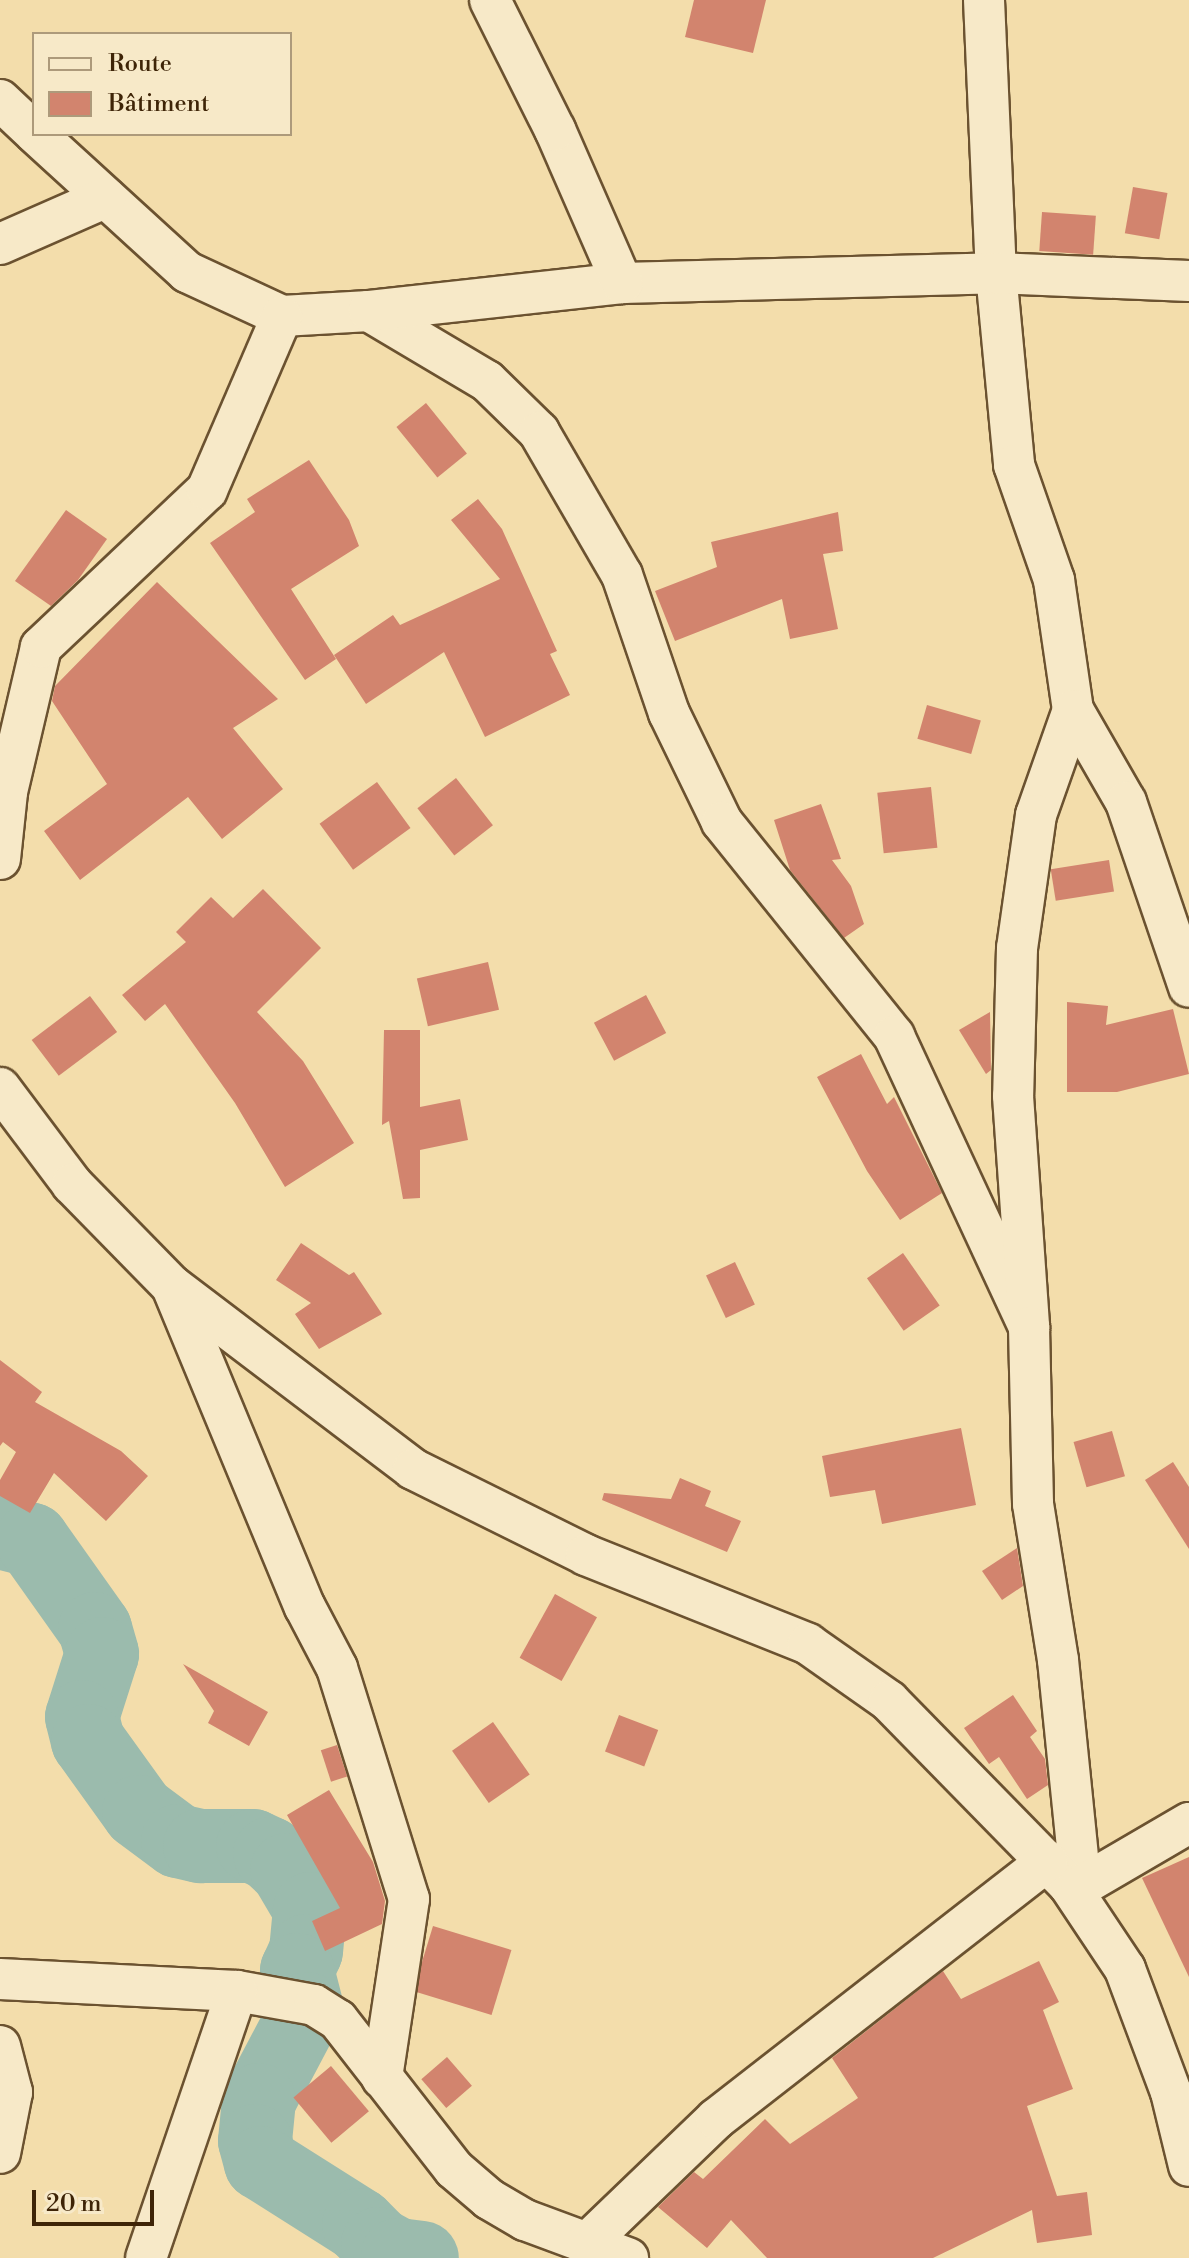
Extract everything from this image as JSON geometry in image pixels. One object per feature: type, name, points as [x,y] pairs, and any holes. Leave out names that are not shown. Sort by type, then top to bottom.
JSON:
[{"type":"street","points":[[490,0],[555,130],[622,283]]},
{"type":"street","points":[[984,0],[996,273],[1014,465],[1054,580],[1073,710],[1126,802],[1189,987]]},
{"type":"street","points":[[0,100],[32,130]]},
{"type":"street","points":[[38,136],[187,272],[282,316],[369,311],[622,283],[996,273],[1189,281]]},
{"type":"street","points":[[0,244],[105,198]]},
{"type":"street","points":[[369,311],[487,381],[539,432],[622,575],[669,713],[722,822],[894,1036],[1029,1327]]},
{"type":"street","points":[[0,859],[7,792],[41,647],[207,490],[282,316]]},
{"type":"street","points":[[1066,1877],[1058,1660],[1033,1504],[1029,1327],[1013,1096],[1017,948],[1036,815],[1073,710]]},
{"type":"street","points":[[0,1088],[72,1184],[172,1286],[413,1469],[586,1555],[808,1644],[889,1701],[1066,1877],[1125,1969],[1163,2067],[1189,2166]]},
{"type":"street","points":[[172,1286],[305,1607],[337,1668],[409,1899],[382,2078]]},
{"type":"street","points":[[585,2245],[716,2119],[1066,1877],[1189,1823]]},
{"type":"street","points":[[0,1979],[237,1991],[306,2002],[338,2020],[454,2169],[489,2199],[585,2245],[628,2258]]},
{"type":"street","points":[[146,2258],[237,1991]]},
{"type":"street","points":[[0,2046],[6,2097],[0,2153]]},
{"type":"building","points":[[694,0],[766,0],[753,53],[685,37]]},
{"type":"building","points":[[1133,187],[1167,193],[1159,239],[1125,233]]},
{"type":"building","points":[[1042,212],[1096,216],[1093,255],[1039,251]]},
{"type":"building","points":[[426,403],[467,454],[437,477],[396,427]]},
{"type":"building","points":[[309,460],[349,520],[359,546],[291,589],[336,659],[305,680],[210,543],[255,512],[247,499]]},
{"type":"building","points":[[478,499],[502,529],[557,651],[550,654],[570,695],[485,737],[444,652],[366,704],[334,655],[393,615],[400,625],[500,579],[451,520]]},
{"type":"building","points":[[66,510],[107,539],[78,580],[51,606],[15,581]]},
{"type":"building","points":[[838,512],[843,551],[823,554],[838,629],[790,639],[782,599],[675,641],[655,591],[717,567],[711,542]]},
{"type":"building","points":[[157,582],[278,699],[233,728],[283,789],[222,839],[188,797],[80,880],[44,831],[107,784],[52,701],[55,686]]},
{"type":"building","points":[[927,705],[981,720],[971,754],[917,739]]},
{"type":"building","points":[[456,778],[493,825],[454,855],[417,808]]},
{"type":"building","points":[[377,782],[411,828],[353,870],[320,824]]},
{"type":"building","points":[[931,787],[937,848],[884,853],[877,793]]},
{"type":"building","points":[[821,804],[841,859],[832,860],[851,886],[864,924],[844,938],[790,870],[774,820]]},
{"type":"building","points":[[1109,860],[1114,892],[1056,901],[1051,869]]},
{"type":"building","points":[[263,889],[321,948],[257,1012],[303,1061],[354,1143],[285,1187],[235,1103],[165,1004],[145,1021],[122,995],[186,942],[176,932],[211,897],[233,918]]},
{"type":"building","points":[[488,962],[499,1010],[428,1026],[417,978]]},
{"type":"building","points":[[646,995],[666,1033],[614,1061],[594,1023]]},
{"type":"building","points":[[90,996],[117,1032],[59,1076],[32,1040]]},
{"type":"building","points":[[1067,1002],[1108,1006],[1106,1025],[1173,1009],[1189,1074],[1117,1092],[1067,1092]]},
{"type":"building","points":[[990,1012],[991,1070],[986,1074],[959,1030]]},
{"type":"building","points":[[384,1030],[420,1030],[420,1107],[460,1099],[468,1140],[420,1150],[420,1198],[403,1199],[389,1121],[382,1125]]},
{"type":"building","points":[[861,1054],[887,1104],[894,1097],[942,1193],[900,1220],[867,1171],[817,1077]]},
{"type":"building","points":[[301,1243],[349,1275],[354,1272],[382,1314],[319,1349],[295,1314],[311,1303],[276,1280]]},
{"type":"building","points":[[903,1253],[940,1305],[904,1331],[867,1278]]},
{"type":"building","points":[[735,1262],[755,1305],[726,1318],[706,1276]]},
{"type":"building","points":[[0,1360],[42,1392],[35,1402],[121,1451],[148,1476],[106,1521],[54,1473],[30,1513],[0,1496],[0,1480],[16,1452],[3,1442],[0,1446]]},
{"type":"building","points":[[961,1428],[976,1505],[882,1524],[875,1490],[830,1497],[822,1456]]},
{"type":"building","points":[[1112,1431],[1125,1476],[1087,1487],[1074,1442]]},
{"type":"building","points":[[1173,1462],[1189,1487],[1189,1549],[1145,1480]]},
{"type":"building","points":[[680,1478],[711,1491],[705,1506],[741,1521],[727,1552],[602,1500],[604,1493],[671,1499]]},
{"type":"building","points":[[1017,1548],[1023,1586],[1002,1600],[982,1571]]},
{"type":"building","points":[[555,1594],[597,1617],[562,1681],[520,1658]]},
{"type":"building","points":[[183,1664],[268,1712],[249,1746],[208,1723],[214,1711]]},
{"type":"building","points":[[1013,1695],[1037,1731],[1030,1737],[1045,1759],[1048,1785],[1027,1799],[999,1757],[989,1764],[964,1728]]},
{"type":"building","points":[[619,1715],[658,1730],[644,1766],[605,1751]]},
{"type":"building","points":[[493,1722],[530,1774],[489,1803],[452,1751]]},
{"type":"building","points":[[337,1745],[347,1776],[331,1782],[321,1750]]},
{"type":"building","points":[[329,1790],[373,1862],[385,1901],[382,1924],[325,1951],[312,1921],[340,1908],[287,1815]]},
{"type":"building","points":[[1189,1857],[1189,1977],[1142,1878]]},
{"type":"building","points":[[433,1926],[511,1950],[492,2015],[413,1991]]},
{"type":"building","points":[[1039,1961],[1059,2002],[1043,2010],[1073,2089],[1027,2106],[1057,2196],[1087,2192],[1092,2235],[1037,2243],[1032,2210],[933,2258],[767,2258],[731,2220],[707,2248],[658,2207],[694,2172],[703,2179],[765,2119],[790,2144],[858,2098],[832,2058],[943,1971],[961,1999]]},
{"type":"building","points":[[447,2057],[472,2086],[446,2108],[421,2079]]},
{"type":"building","points":[[331,2066],[369,2111],[331,2143],[293,2097]]},
{"type":"waterway","points":[[0,1532],[32,1540],[95,1629],[102,1654],[82,1717],[88,1741],[139,1812],[178,1841],[200,1846],[253,1846],[270,1854],[287,1870],[310,1909],[306,1951],[297,1970],[307,2009],[259,2100],[255,2141],[261,2163],[359,2225],[378,2244],[398,2255],[422,2258]]}]
